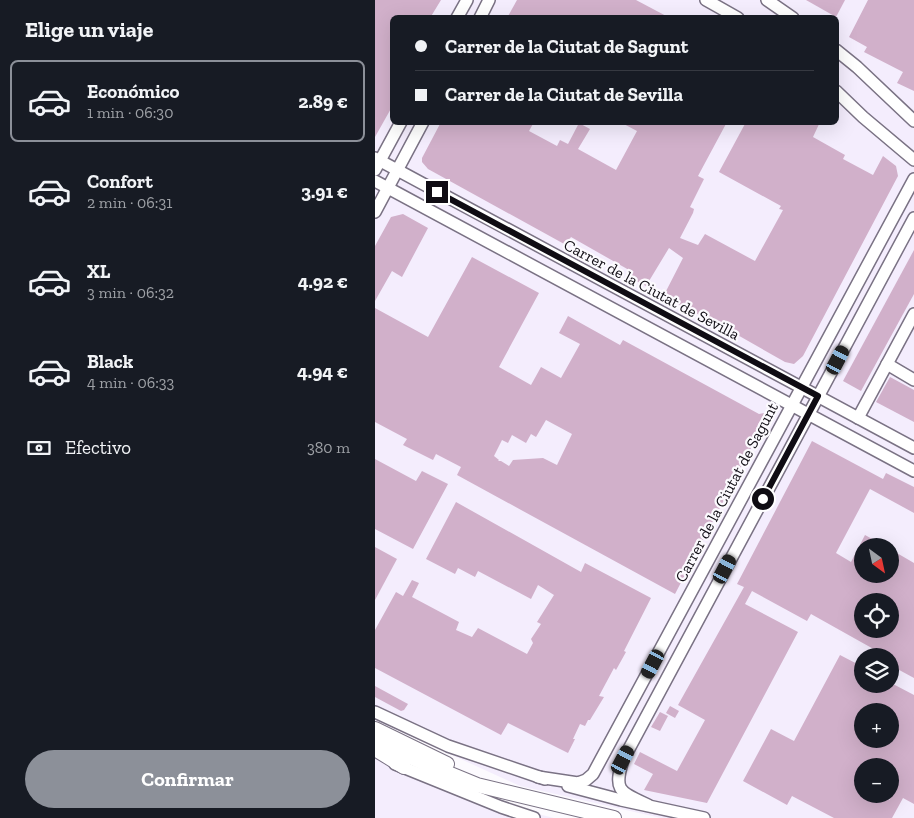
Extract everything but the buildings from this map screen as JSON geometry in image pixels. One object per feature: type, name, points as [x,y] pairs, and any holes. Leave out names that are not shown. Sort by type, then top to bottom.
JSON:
[{"type":"street","points":[[459,15],[467,0]]},
{"type":"street","points":[[482,15],[489,0]]},
{"type":"street","points":[[706,0],[733,15]]},
{"type":"street","points":[[767,0],[789,15]]},
{"type":"street","points":[[839,52],[914,121]]},
{"type":"street","points":[[839,93],[863,117],[914,160]]},
{"type":"street","points":[[377,163],[399,125]]},
{"type":"street","points":[[375,212],[421,125]]},
{"type":"street","name":"Carrer de la Ciutat de Sevilla","points":[[377,163],[397,170],[914,448]]},
{"type":"street","name":"Carrer de la Ciutat de Sagunt","points":[[538,777],[578,783],[586,780],[593,774],[914,178]]},
{"type":"street","points":[[375,181],[914,470]]},
{"type":"street","points":[[648,805],[626,795],[619,785],[618,776],[623,760],[913,221]]},
{"type":"street","points":[[858,418],[914,314]]},
{"type":"street","points":[[887,364],[914,380]]},
{"type":"street","points":[[375,712],[448,746],[538,777],[579,790],[704,818]]},
{"type":"street","points":[[625,716],[641,725]]},
{"type":"street","points":[[375,729],[477,778],[519,795]]},
{"type":"street","points":[[375,741],[477,785],[614,818]]},
{"type":"street","points":[[375,749],[404,767]]},
{"type":"street","points":[[375,757],[501,807],[534,818]]},
{"type":"street","points":[[501,807],[508,818]]},
{"type":"shaded area","points":[[375,0],[914,0],[914,818],[661,818],[520,786],[375,720]]},
{"type":"shaded area","points":[[375,751],[425,773],[530,812],[554,818],[375,818]]},
{"type":"route","points":[[437,192],[818,396],[763,499]]}]
